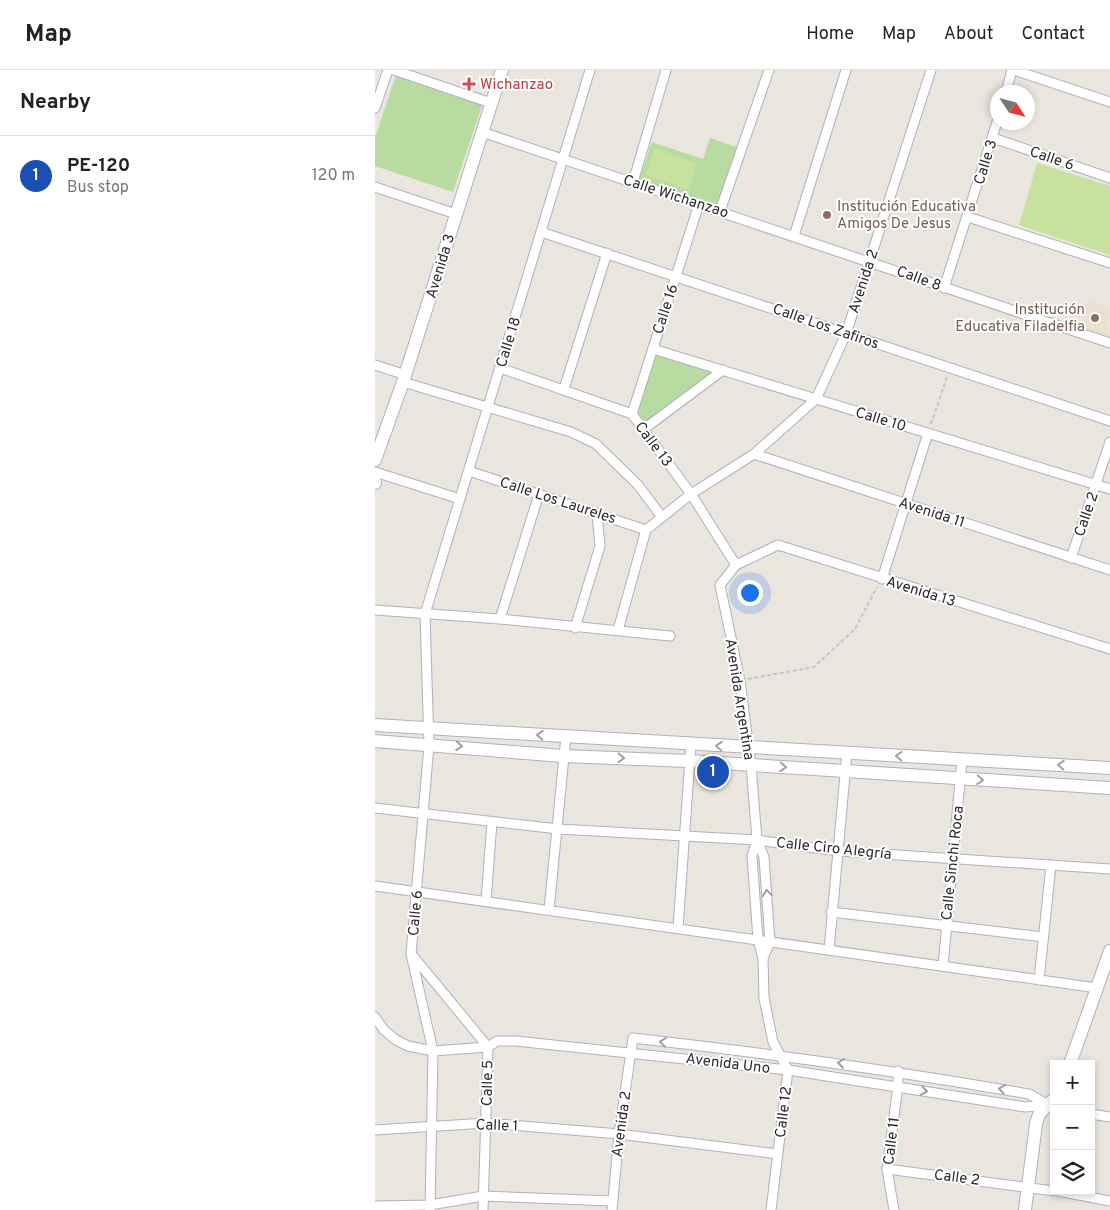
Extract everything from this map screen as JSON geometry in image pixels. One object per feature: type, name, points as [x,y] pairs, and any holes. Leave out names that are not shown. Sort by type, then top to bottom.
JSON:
[{"type":"street","points":[[376,104],[388,70]]},
{"type":"street","points":[[395,70],[491,103]]},
{"type":"street","name":"Avenida 3","points":[[375,460],[404,379],[502,70]]},
{"type":"street","name":"Calle 18","points":[[425,614],[590,70]]},
{"type":"street","points":[[633,182],[666,70]]},
{"type":"street","points":[[721,211],[769,70]]},
{"type":"street","points":[[793,236],[846,70]]},
{"type":"street","name":"Avenida 2","points":[[646,530],[691,494],[754,454],[816,399],[846,334],[931,70]]},
{"type":"street","points":[[1008,85],[1013,70],[1110,102]]},
{"type":"street","name":"Calle 3","points":[[944,288],[995,130]]},
{"type":"street","name":"Calle Wichanzao","points":[[482,132],[870,261]]},
{"type":"street","name":"Calle 6","points":[[993,138],[1110,178]]},
{"type":"street","points":[[375,187],[456,214]]},
{"type":"street","name":"Calle 16","points":[[632,414],[699,204]]},
{"type":"street","points":[[968,217],[1110,263]]},
{"type":"street","name":"Calle Los Zafiros","points":[[541,232],[1110,421]]},
{"type":"street","points":[[563,389],[607,253]]},
{"type":"street","name":"Calle 8","points":[[870,261],[944,288],[1110,343]]},
{"type":"street","name":"Calle 10","points":[[653,349],[1110,490]]},
{"type":"street","points":[[375,366],[404,379],[488,408],[571,432],[596,444],[638,485],[662,516]]},
{"type":"street","name":"Calle 13","points":[[500,368],[632,414],[645,429],[691,494],[736,565]]},
{"type":"street","points":[[645,429],[723,370]]},
{"type":"street","points":[[882,579],[928,433]]},
{"type":"street","name":"Calle 2","points":[[1071,558],[1110,442]]},
{"type":"street","name":"Avenida 11","points":[[754,454],[1110,570]]},
{"type":"street","name":"Calle Los Laureles","points":[[469,471],[646,530]]},
{"type":"street","points":[[375,472],[460,498]]},
{"type":"street","points":[[500,619],[539,494]]},
{"type":"street","points":[[575,628],[600,546],[597,513]]},
{"type":"street","points":[[618,630],[646,530]]},
{"type":"street","name":"Avenida 13","points":[[736,565],[778,545],[1110,649]]},
{"type":"street","name":"Avenida Argentina","points":[[736,565],[720,585],[740,681],[751,765],[757,840],[764,857],[770,942]]},
{"type":"street","points":[[375,610],[500,619],[670,636]]},
{"type":"street","name":"Calle 6","points":[[425,614],[429,744],[411,954],[433,1051],[430,1207]]},
{"type":"street","points":[[375,725],[1110,768]]},
{"type":"street","points":[[549,910],[566,736]]},
{"type":"street","points":[[375,741],[563,756],[689,761],[1110,788]]},
{"type":"street","points":[[678,928],[691,744]]},
{"type":"street","points":[[829,950],[847,753]]},
{"type":"street","name":"Calle Sinchi Roca","points":[[943,966],[961,760]]},
{"type":"street","name":"Calle Ciro Alegría","points":[[375,808],[558,829],[757,840],[838,851],[1110,869]]},
{"type":"street","points":[[487,901],[492,822]]},
{"type":"street","name":"Avenida Argentina","points":[[757,840],[752,856],[758,940]]},
{"type":"street","points":[[1039,980],[1051,865]]},
{"type":"street","points":[[375,886],[1097,988]]},
{"type":"street","points":[[831,912],[1043,937]]},
{"type":"street","name":"Calle 12","points":[[758,940],[763,958],[764,998],[773,1042],[788,1070],[771,1210]]},
{"type":"street","name":"Calle 12","points":[[763,958],[770,942]]},
{"type":"street","points":[[1071,1060],[1097,988],[1107,969],[1110,951]]},
{"type":"street","name":"Calle 5","points":[[411,954],[488,1047],[483,1210]]},
{"type":"street","points":[[375,1017],[380,1032]]},
{"type":"street","name":"Avenida Uno","points":[[380,1032],[408,1046],[433,1051],[488,1047],[497,1041],[516,1040],[788,1070],[898,1086],[1025,1108],[1050,1104]]},
{"type":"street","name":"Avenida 2","points":[[612,1205],[619,1134],[633,1052],[633,1038]]},
{"type":"street","name":"Avenida Uno","points":[[633,1038],[780,1054],[898,1071],[1029,1094],[1050,1103]]},
{"type":"street","name":"Calle 11","points":[[895,1210],[887,1169],[898,1086],[898,1071]]},
{"type":"street","points":[[1025,1210],[1036,1124],[1039,1114],[1051,1105]]},
{"type":"street","points":[[1095,1114],[1110,1116]]},
{"type":"street","name":"Calle 1","points":[[375,1130],[432,1128],[486,1123],[619,1134]]},
{"type":"street","points":[[619,1134],[778,1154]]},
{"type":"street","name":"Calle 2","points":[[887,1169],[1028,1186]]},
{"type":"street","points":[[1028,1186],[1050,1190]]},
{"type":"street","points":[[1078,1195],[1110,1201]]},
{"type":"street","points":[[375,1206],[430,1207],[483,1196],[612,1205]]},
{"type":"path","points":[[928,433],[950,368]]},
{"type":"path","points":[[740,681],[814,668],[855,629],[882,579]]},
{"type":"shaded area","name":"Institución Educativa Filadelfia","points":[[1087,300],[1110,307],[1109,339],[1077,329]]},
{"type":"green space","points":[[396,75],[483,103],[453,192],[375,166],[375,138]]},
{"type":"green space","points":[[710,138],[737,147],[717,206],[639,180],[652,142],[703,159]]},
{"type":"green space","points":[[655,148],[697,163],[688,190],[646,175]]},
{"type":"green space","points":[[1037,163],[1110,186],[1110,255],[1019,225]]},
{"type":"green space","points":[[653,349],[723,370],[644,429],[632,414]]},
{"type":"place","name":"Wichanzao","points":[[469,84]]},
{"type":"place","name":"Institución Educativa Amigos De Jesus","points":[[827,215]]},
{"type":"place","name":"Institución Educativa Filadelfia","points":[[1095,318]]},
{"type":"place","name":"PE-120","points":[[713,772]]}]
